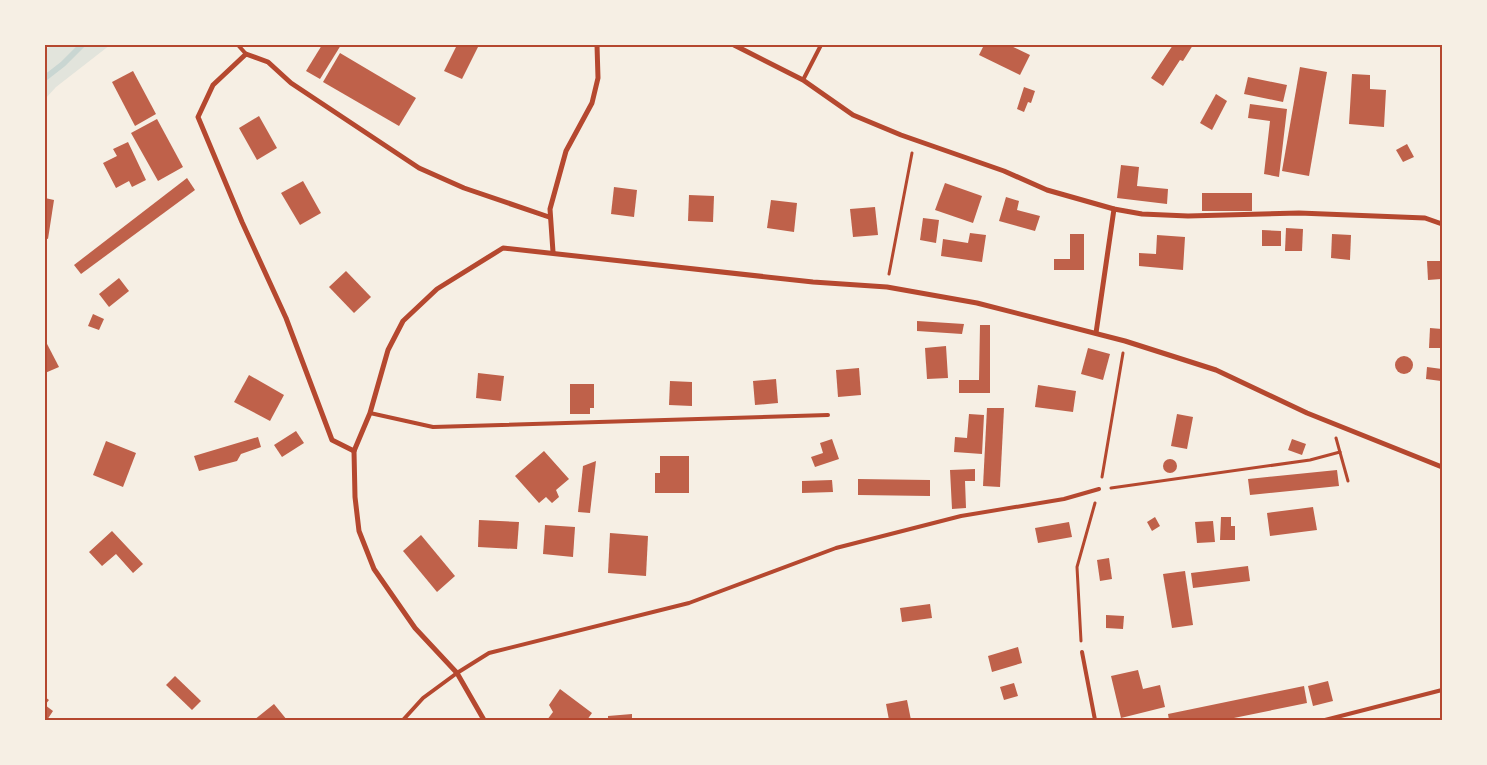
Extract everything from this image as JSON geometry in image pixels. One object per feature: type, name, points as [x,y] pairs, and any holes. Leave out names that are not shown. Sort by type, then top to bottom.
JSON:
[{"type":"street","points":[[553,252],[549,217],[550,209],[566,151],[592,103],[598,78],[597,45]]},
{"type":"street","points":[[734,45],[803,80],[853,115],[914,140],[1004,171],[1047,190],[1114,209],[1142,214],[1188,216],[1299,213],[1425,218],[1442,224]]},
{"type":"street","points":[[354,451],[332,440],[286,318],[242,222],[198,117],[213,85],[246,54],[268,62],[291,83],[419,168],[464,188],[549,217]]},
{"type":"street","points":[[1096,333],[1114,209]]},
{"type":"street","points":[[484,720],[457,673],[415,628],[374,569],[359,531],[355,496],[354,451],[370,413],[388,350],[403,321],[437,289],[503,248],[813,282],[887,287],[977,302],[1125,341],[1216,370],[1332,423],[1442,468]]},
{"type":"lane","points":[[238,45],[246,54]]},
{"type":"lane","points":[[803,80],[821,45]]},
{"type":"lane","points":[[370,413],[433,428],[828,415]]},
{"type":"lane","points":[[402,720],[423,698],[457,673],[489,653],[689,603],[836,548],[961,516],[1064,499],[1099,490]]},
{"type":"lane","points":[[1082,652],[1095,720]]},
{"type":"lane","points":[[1325,720],[1442,690]]},
{"type":"path","points":[[887,287],[914,140]]},
{"type":"path","points":[[1332,423],[1348,481]]},
{"type":"path","points":[[1099,490],[1310,460],[1340,452]]},
{"type":"shaded area","points":[[52,45],[110,45],[56,87],[45,99],[45,50]]},
{"type":"building","points":[[322,45],[341,45],[320,79],[306,71]]},
{"type":"building","points":[[457,45],[479,45],[462,79],[444,71]]},
{"type":"building","points":[[984,45],[1009,45],[1030,55],[1020,75],[979,55]]},
{"type":"building","points":[[1173,45],[1193,45],[1183,61],[1180,60],[1163,86],[1151,78]]},
{"type":"building","points":[[340,53],[416,98],[399,126],[323,82]]},
{"type":"building","points":[[1300,67],[1327,72],[1309,176],[1282,171]]},
{"type":"building","points":[[133,71],[156,114],[135,126],[112,82]]},
{"type":"building","points":[[1352,74],[1370,75],[1370,89],[1386,90],[1384,127],[1349,124]]},
{"type":"building","points":[[1248,77],[1287,85],[1283,102],[1244,94]]},
{"type":"building","points":[[1024,87],[1035,91],[1031,103],[1028,102],[1024,112],[1017,109]]},
{"type":"building","points":[[1216,94],[1227,101],[1212,130],[1200,123]]},
{"type":"building","points":[[1250,104],[1287,109],[1279,177],[1264,174],[1270,121],[1248,118]]},
{"type":"building","points":[[259,116],[277,148],[257,160],[239,128]]},
{"type":"building","points":[[157,119],[183,167],[158,181],[131,133]]},
{"type":"building","points":[[128,142],[146,180],[132,187],[129,181],[116,188],[103,163],[117,156],[113,149]]},
{"type":"building","points":[[1407,144],[1414,157],[1403,162],[1396,150]]},
{"type":"building","points":[[1121,165],[1139,167],[1137,186],[1168,189],[1167,204],[1117,198]]},
{"type":"building","points":[[187,178],[195,190],[81,274],[74,265]]},
{"type":"building","points":[[303,181],[321,213],[300,225],[281,193]]},
{"type":"building","points":[[945,183],[982,196],[973,223],[935,210]]},
{"type":"building","points":[[614,187],[637,190],[634,217],[611,214]]},
{"type":"building","points":[[1202,193],[1252,193],[1252,211],[1202,211]]},
{"type":"building","points":[[689,195],[714,196],[713,222],[688,221]]},
{"type":"building","points":[[1006,197],[1019,201],[1017,210],[1040,216],[1035,231],[999,221]]},
{"type":"building","points":[[45,198],[54,200],[48,239],[45,238]]},
{"type":"building","points":[[771,200],[797,203],[794,232],[767,228]]},
{"type":"building","points":[[875,207],[878,235],[853,237],[850,209]]},
{"type":"building","points":[[923,218],[939,220],[936,243],[920,240]]},
{"type":"building","points":[[1286,228],[1303,229],[1302,251],[1285,251]]},
{"type":"building","points":[[1262,230],[1281,231],[1281,246],[1262,246]]},
{"type":"building","points":[[970,233],[986,235],[982,262],[941,256],[943,239],[968,243]]},
{"type":"building","points":[[1070,234],[1084,234],[1084,270],[1054,270],[1054,259],[1070,259]]},
{"type":"building","points":[[1332,234],[1351,235],[1350,260],[1331,258]]},
{"type":"building","points":[[1157,235],[1185,237],[1183,270],[1139,266],[1139,253],[1156,254]]},
{"type":"building","points":[[1427,261],[1440,261],[1441,279],[1428,280]]},
{"type":"building","points":[[346,271],[371,297],[354,313],[329,287]]},
{"type":"building","points":[[119,278],[129,291],[109,307],[99,294]]},
{"type":"building","points":[[93,314],[104,319],[99,330],[88,326]]},
{"type":"building","points":[[917,321],[964,324],[962,334],[917,331]]},
{"type":"building","points":[[980,325],[990,325],[990,393],[959,393],[959,380],[979,380]]},
{"type":"building","points":[[1430,328],[1442,329],[1442,348],[1429,348]]},
{"type":"building","points":[[45,340],[59,367],[45,373]]},
{"type":"building","points":[[946,346],[948,378],[927,379],[925,348]]},
{"type":"building","points":[[1088,348],[1110,354],[1103,380],[1081,374]]},
{"type":"building","points":[[1400,356],[1408,356],[1413,361],[1411,372],[1400,374],[1395,369],[1395,361]]},
{"type":"building","points":[[1427,367],[1442,369],[1441,381],[1426,379]]},
{"type":"building","points":[[859,368],[861,395],[838,397],[836,370]]},
{"type":"building","points":[[478,373],[504,376],[501,401],[476,398]]},
{"type":"building","points":[[249,375],[284,395],[270,421],[234,402]]},
{"type":"building","points":[[776,379],[778,403],[755,405],[753,381]]},
{"type":"building","points":[[670,381],[692,382],[692,406],[669,405]]},
{"type":"building","points":[[570,384],[594,384],[594,408],[590,408],[590,414],[570,414]]},
{"type":"building","points":[[1038,385],[1076,391],[1073,412],[1035,407]]},
{"type":"building","points":[[987,408],[1004,408],[1000,487],[983,486]]},
{"type":"building","points":[[969,414],[984,415],[982,454],[954,452],[955,437],[967,438]]},
{"type":"building","points":[[1177,414],[1193,417],[1187,449],[1171,446]]},
{"type":"building","points":[[296,431],[304,443],[282,457],[274,445]]},
{"type":"building","points":[[258,437],[261,447],[241,454],[237,461],[199,471],[194,456]]},
{"type":"building","points":[[832,439],[839,459],[815,467],[811,457],[823,453],[820,443]]},
{"type":"building","points":[[1292,439],[1306,444],[1302,455],[1288,450]]},
{"type":"building","points":[[106,441],[136,453],[123,487],[93,475]]},
{"type":"building","points":[[544,451],[569,479],[556,490],[559,497],[552,503],[546,497],[539,503],[515,476]]},
{"type":"building","points":[[660,456],[689,456],[689,493],[655,493],[655,473],[660,473]]},
{"type":"building","points":[[1170,459],[1175,461],[1177,466],[1175,471],[1170,473],[1165,471],[1163,466],[1165,461]]},
{"type":"building","points":[[596,461],[590,513],[578,512],[583,466]]},
{"type":"building","points":[[975,469],[975,481],[965,481],[966,508],[952,509],[950,470]]},
{"type":"building","points":[[1337,470],[1339,486],[1250,495],[1248,479]]},
{"type":"building","points":[[858,479],[930,480],[930,496],[858,495]]},
{"type":"building","points":[[832,480],[833,492],[802,493],[802,481]]},
{"type":"building","points":[[1313,507],[1317,530],[1270,536],[1267,513]]},
{"type":"building","points":[[1155,517],[1160,526],[1152,531],[1147,522]]},
{"type":"building","points":[[1221,517],[1231,517],[1231,526],[1235,526],[1235,540],[1220,540]]},
{"type":"building","points":[[479,520],[519,522],[517,549],[478,547]]},
{"type":"building","points":[[1213,521],[1215,542],[1197,543],[1195,522]]},
{"type":"building","points":[[1069,522],[1072,537],[1038,543],[1035,528]]},
{"type":"building","points":[[545,525],[575,527],[573,557],[543,554]]},
{"type":"building","points":[[112,531],[143,564],[133,573],[116,554],[102,566],[89,552]]},
{"type":"building","points":[[610,533],[648,536],[646,576],[608,573]]},
{"type":"building","points":[[421,535],[455,576],[437,592],[403,551]]},
{"type":"building","points":[[1109,558],[1112,579],[1100,581],[1097,560]]},
{"type":"building","points":[[1248,566],[1250,581],[1193,588],[1191,573]]},
{"type":"building","points":[[1185,571],[1193,625],[1172,628],[1163,574]]},
{"type":"building","points":[[930,604],[932,618],[902,622],[900,608]]},
{"type":"building","points":[[1106,615],[1124,616],[1123,629],[1106,628]]},
{"type":"building","points":[[1018,647],[1022,663],[992,672],[988,656]]},
{"type":"building","points":[[1138,670],[1143,689],[1160,685],[1165,707],[1121,718],[1111,676]]},
{"type":"building","points":[[175,676],[201,701],[192,710],[166,685]]},
{"type":"building","points":[[1328,681],[1333,701],[1313,706],[1308,686]]},
{"type":"building","points":[[1014,683],[1018,696],[1004,700],[1000,687]]},
{"type":"building","points":[[1304,686],[1307,703],[1224,720],[1169,720],[1168,714]]},
{"type":"building","points":[[560,689],[592,713],[587,720],[547,720],[553,712],[549,705]]},
{"type":"building","points":[[45,697],[49,700],[45,705]]},
{"type":"building","points":[[907,700],[911,720],[889,720],[886,704]]},
{"type":"building","points":[[274,704],[287,720],[254,720]]},
{"type":"building","points":[[45,705],[53,711],[47,720],[45,720]]},
{"type":"building","points":[[632,714],[632,720],[608,720],[608,716]]},
{"type":"waterway","points":[[45,78],[63,64],[82,45]]}]
